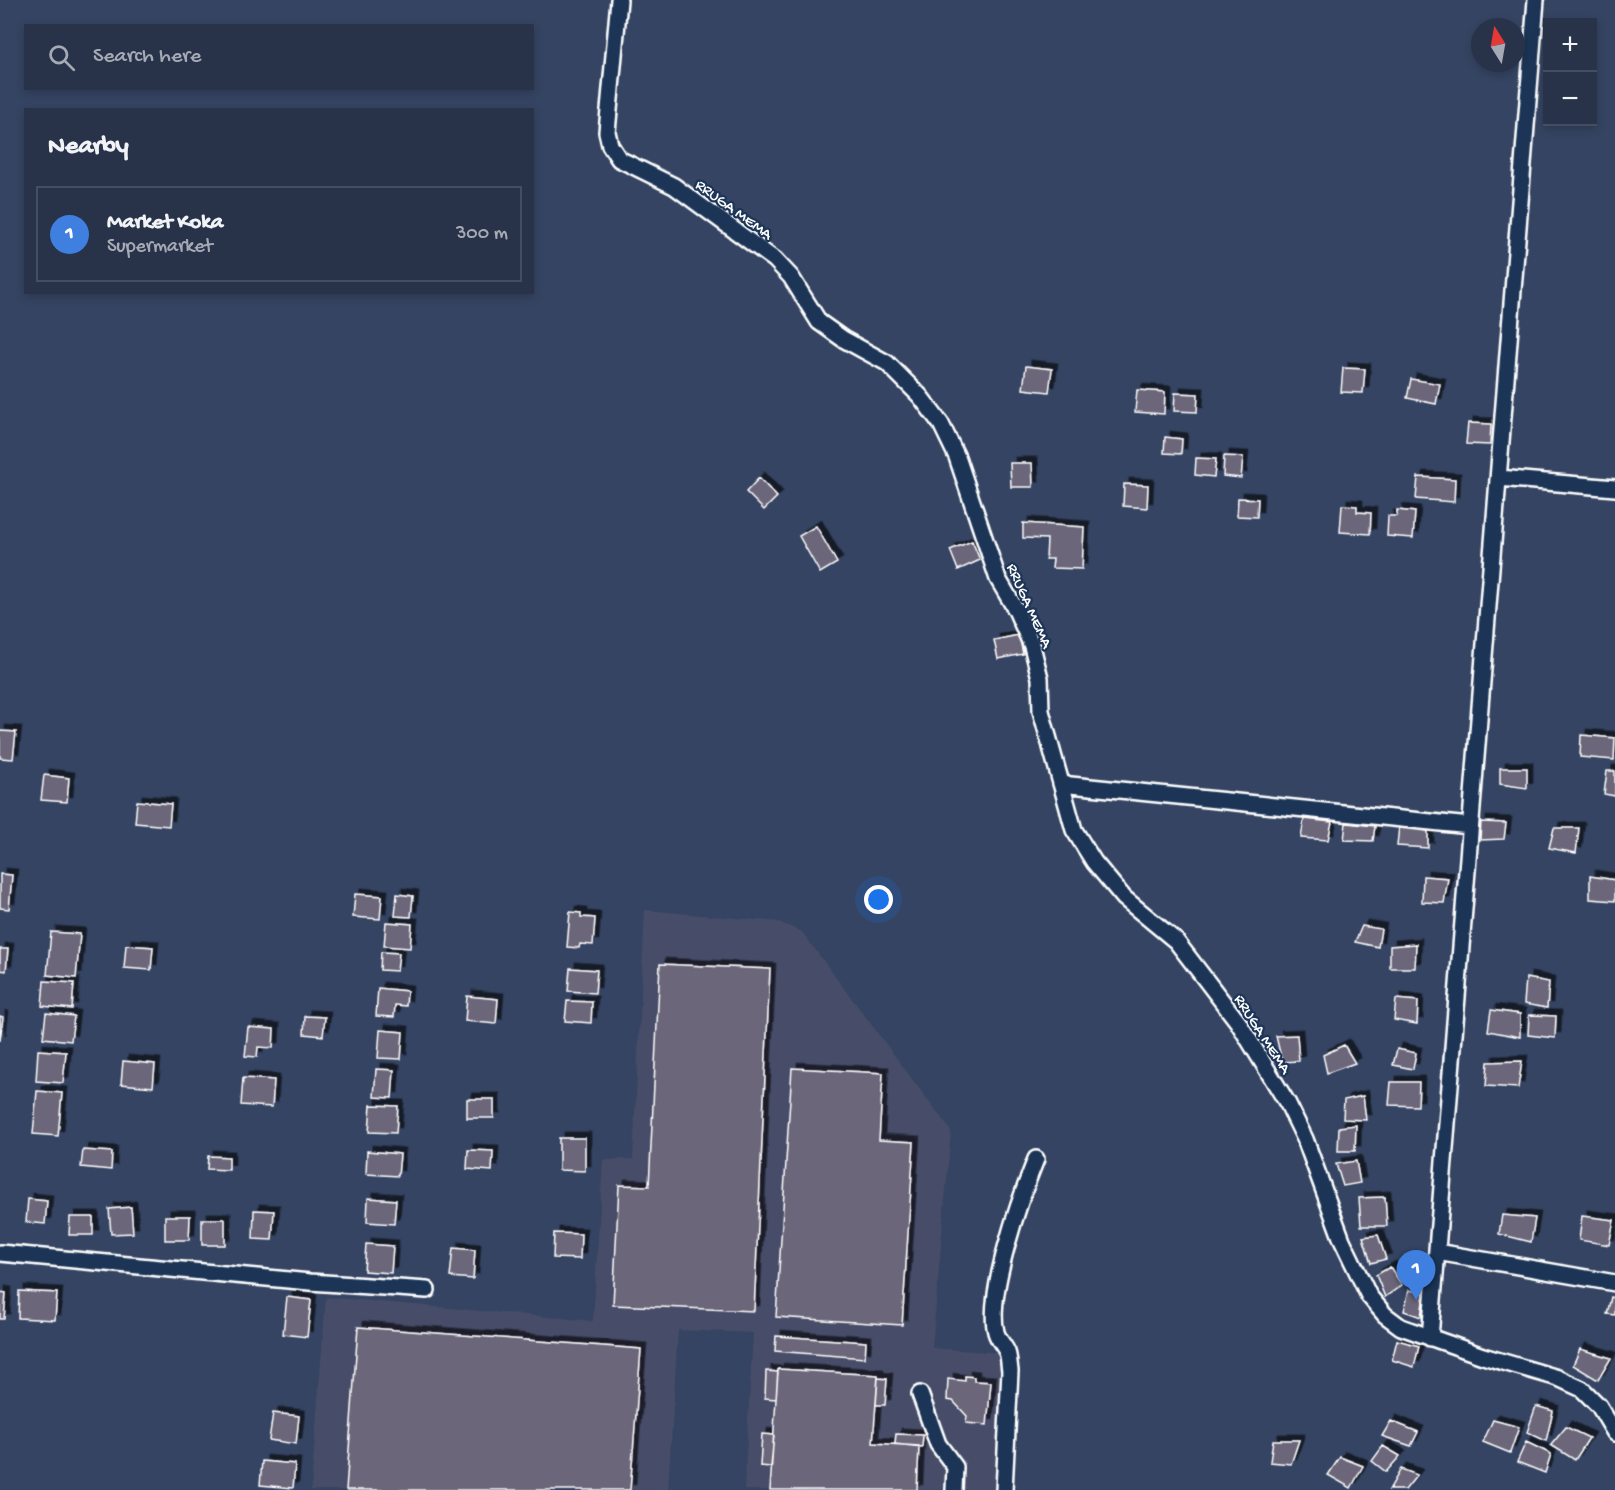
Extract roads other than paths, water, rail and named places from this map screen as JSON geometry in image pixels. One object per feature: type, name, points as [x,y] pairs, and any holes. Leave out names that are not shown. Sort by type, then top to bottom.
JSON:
[{"type":"lane","name":"RRUGA MEMA","points":[[619,0],[607,132],[610,145],[620,159],[674,186],[775,260],[791,277],[819,322],[843,339],[887,363],[920,396],[941,424],[957,457],[998,579],[1016,610],[1032,646],[1040,678],[1041,711],[1074,830],[1094,862],[1124,897],[1176,941],[1244,1031],[1288,1104],[1305,1139],[1342,1240],[1369,1296],[1385,1315],[1401,1327],[1571,1383],[1582,1389],[1599,1406],[1615,1433]]},
{"type":"lane","points":[[1430,1338],[1536,0]]},
{"type":"lane","points":[[1499,478],[1615,488]]},
{"type":"lane","points":[[1061,784],[1470,826]]},
{"type":"lane","points":[[1004,1490],[1010,1371],[1007,1353],[995,1332],[994,1316],[997,1291],[1010,1235],[1036,1159]]},
{"type":"lane","points":[[1437,1252],[1615,1283]]},
{"type":"lane","points":[[0,1253],[310,1282],[427,1290]]},
{"type":"lane","points":[[920,1394],[938,1444],[956,1467],[954,1490]]},
{"type":"place","name":"Market Koka","points":[[1416,1300]]}]
